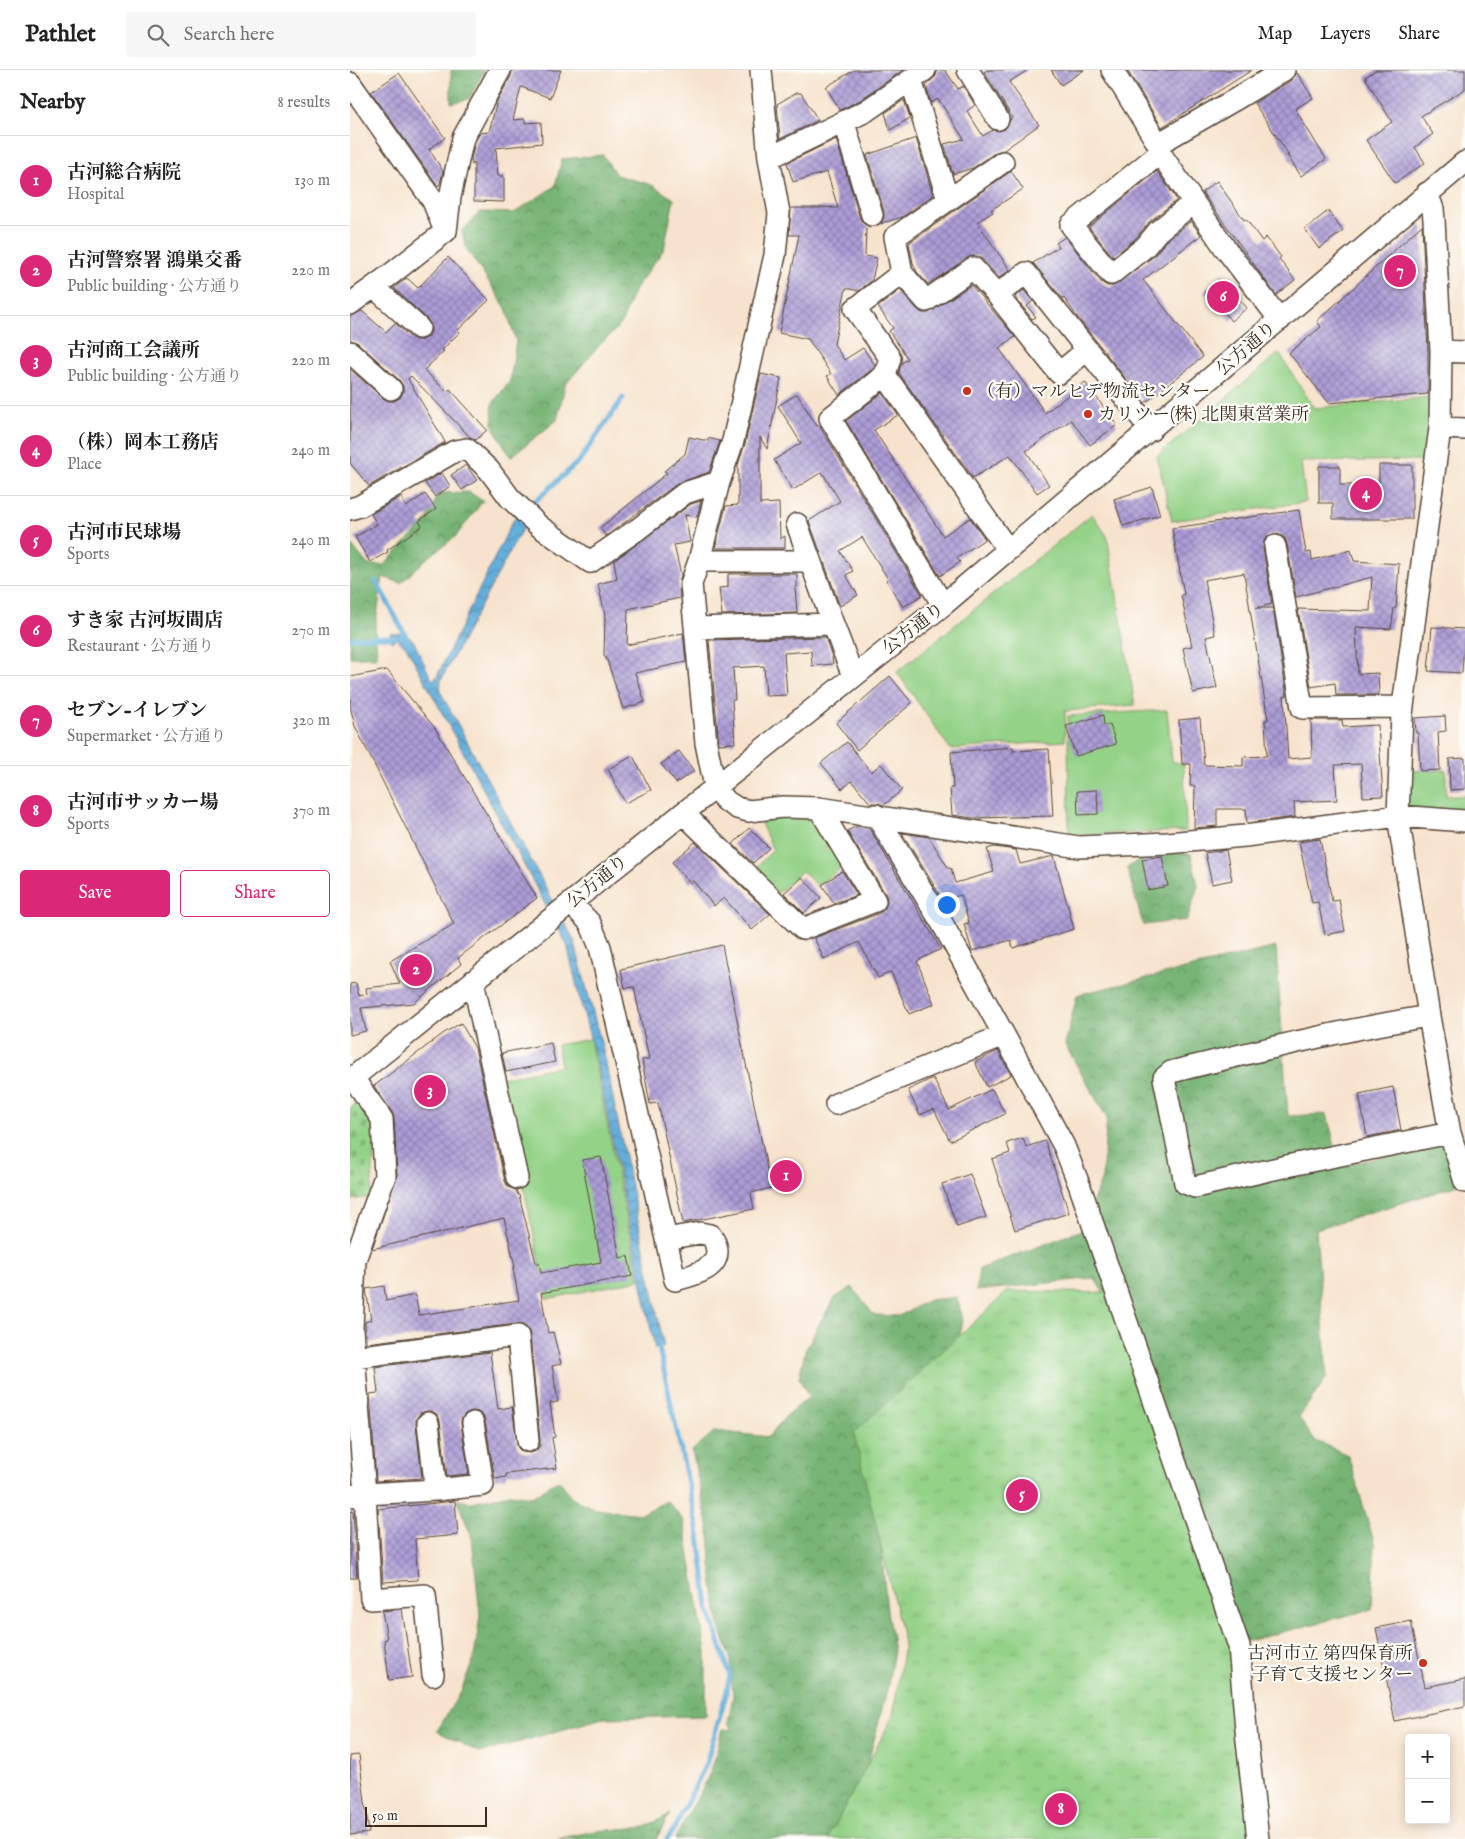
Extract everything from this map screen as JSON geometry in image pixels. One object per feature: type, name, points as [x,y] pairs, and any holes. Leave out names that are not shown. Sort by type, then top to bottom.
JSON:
[{"type":"street","points":[[350,304],[446,231],[450,197],[463,138],[500,70]]},
{"type":"street","points":[[761,70],[769,158],[779,213],[775,255],[733,440],[719,482],[699,561],[691,584],[706,743],[714,787],[726,801],[737,808],[749,811],[783,807],[820,808],[876,815],[1079,848],[1245,836],[1398,816],[1465,821]]},
{"type":"street","points":[[968,70],[998,119]]},
{"type":"street","points":[[1112,70],[1193,203],[1280,320]]},
{"type":"street","points":[[1193,203],[1158,231],[1145,247],[1111,274],[1070,225],[1159,148],[1284,70]]},
{"type":"street","points":[[769,158],[866,111],[918,75],[948,200]]},
{"type":"street","points":[[350,83],[433,201],[446,231]]},
{"type":"street","points":[[844,122],[872,215]]},
{"type":"street","points":[[1003,162],[895,238],[902,273],[926,302],[973,268],[1059,373],[1087,350]]},
{"type":"street","name":"公方通り","points":[[352,1079],[942,605],[1151,430],[1465,162]]},
{"type":"street","points":[[1427,193],[1433,209],[1434,220],[1441,351],[1440,428],[1403,707],[1398,816],[1429,1016],[1450,1133],[1465,1182]]},
{"type":"street","points":[[902,273],[855,309],[890,358],[885,375],[830,418],[942,605]]},
{"type":"street","points":[[997,295],[1026,273],[1151,430]]},
{"type":"street","points":[[374,287],[419,328]]},
{"type":"street","points":[[1441,351],[1465,352]]},
{"type":"street","points":[[350,352],[391,389]]},
{"type":"street","points":[[885,375],[1008,550]]},
{"type":"street","points":[[1440,428],[1465,430]]},
{"type":"street","points":[[350,509],[360,506],[455,451],[466,449],[489,470],[510,498],[539,526],[590,562],[638,529],[684,493],[719,482]]},
{"type":"street","points":[[797,524],[853,676]]},
{"type":"street","points":[[1275,546],[1302,708],[1403,707]]},
{"type":"street","points":[[699,561],[810,561]]},
{"type":"street","points":[[696,628],[833,624]]},
{"type":"street","points":[[683,813],[803,929],[875,901],[820,808]]},
{"type":"street","points":[[876,815],[942,924],[1004,1035],[1064,1146],[1077,1179],[1239,1646],[1258,1839]]},
{"type":"street","points":[[571,902],[590,923],[600,947],[666,1239]]},
{"type":"street","points":[[473,981],[517,1178]]},
{"type":"street","points":[[1429,1016],[1378,1024],[1270,1048],[1171,1072],[1164,1078],[1185,1183],[1195,1187],[1296,1164],[1450,1133]]},
{"type":"street","points":[[836,1104],[1004,1035]]},
{"type":"street","points":[[352,1079],[382,1120],[385,1176],[355,1260],[352,1328],[358,1495],[371,1598],[425,1595],[433,1675]]},
{"type":"street","points":[[354,1357],[518,1336],[528,1441]]},
{"type":"street","points":[[428,1423],[436,1490]]},
{"type":"street","points":[[358,1495],[483,1485],[473,1423]]},
{"type":"green space","points":[[451,70],[485,70],[469,99],[451,103]]},
{"type":"green space","points":[[603,155],[616,175],[652,185],[674,199],[664,249],[635,289],[621,324],[565,385],[557,420],[511,457],[493,427],[492,404],[510,381],[516,341],[506,308],[466,248],[462,231],[480,212],[514,213],[555,186],[562,159]]},
{"type":"green space","points":[[1279,353],[1314,408],[1432,397],[1433,426],[1426,460],[1301,462],[1306,502],[1172,521],[1157,456]]},
{"type":"green space","points":[[469,492],[483,501],[456,536],[425,560],[401,583],[383,577],[375,627],[377,657],[350,657],[350,543],[368,565],[384,565],[427,520],[439,493]]},
{"type":"green space","points":[[1092,514],[1107,536],[1135,705],[1065,711],[1065,741],[950,749],[897,672]]},
{"type":"green space","points":[[1167,710],[1172,761],[1184,765],[1186,831],[1069,835],[1068,716]]},
{"type":"green space","points":[[1446,770],[1446,796],[1465,796],[1465,810],[1403,812],[1403,771]]},
{"type":"green space","points":[[784,817],[820,817],[846,864],[817,886],[802,871],[778,893],[752,871],[773,850],[760,821]]},
{"type":"green space","points":[[1152,851],[1191,854],[1198,886],[1187,920],[1143,925],[1127,868]]},
{"type":"green space","points":[[1276,947],[1288,1116],[1327,1114],[1340,1166],[1446,1143],[1456,1186],[1316,1229],[1327,1377],[1299,1417],[1314,1440],[1348,1455],[1375,1545],[1372,1609],[1232,1645],[1130,1332],[1094,1278],[976,1291],[979,1269],[1082,1230],[1102,1178],[1107,1118],[1065,1045],[1077,995]]},
{"type":"green space","points":[[590,1039],[639,1280],[547,1299],[501,1078],[561,1066],[557,1045]]},
{"type":"green space","points":[[359,1101],[376,1122],[371,1197],[350,1200],[350,1108]]},
{"type":"green space","points":[[852,1287],[874,1315],[899,1316],[929,1300],[957,1297],[963,1321],[952,1366],[869,1495],[881,1547],[887,1611],[894,1651],[887,1690],[868,1763],[828,1839],[675,1839],[707,1780],[714,1762],[722,1729],[733,1730],[728,1722],[733,1696],[731,1660],[719,1624],[712,1578],[709,1529],[692,1451],[715,1431],[769,1437],[785,1417],[809,1397],[799,1378],[805,1351],[835,1298]]},
{"type":"green space","points":[[1008,1291],[1116,1293],[1239,1646],[1258,1839],[828,1839],[893,1716],[904,1643],[854,1433]]},
{"type":"green space","points":[[559,1480],[573,1499],[596,1509],[641,1514],[667,1501],[684,1521],[706,1652],[706,1716],[603,1718],[480,1753],[437,1731],[461,1691],[474,1658],[480,1615],[472,1538],[457,1500],[472,1502],[510,1494],[532,1497]]},
{"type":"green space","points":[[670,1814],[656,1839],[556,1839],[595,1831],[645,1827]]},
{"type":"water","points":[[524,503],[534,511],[521,531],[441,680],[440,691],[574,940],[604,1054],[664,1347],[655,1349],[595,1056],[567,945],[406,646],[396,639],[391,642],[390,633],[402,633],[413,640],[432,680],[436,678],[511,524]]},
{"type":"building","points":[[512,70],[561,70],[550,98],[521,87],[513,120],[525,119],[525,123],[541,122],[542,143],[496,148],[498,176],[504,176],[504,202],[474,201],[474,163],[472,165],[471,159],[475,142],[480,133],[489,132],[497,101],[511,76]]},
{"type":"building","points":[[854,70],[903,70],[860,100],[840,110],[826,87]]},
{"type":"building","points":[[937,70],[945,70],[958,89],[963,86],[975,105],[967,111],[983,136],[993,130],[1005,129],[1012,117],[984,72],[987,70],[1028,70],[1009,82],[1039,125],[1004,150],[996,152],[973,168],[953,174],[944,144],[964,139],[938,99],[931,103],[926,85],[936,76]]},
{"type":"building","points":[[1051,70],[1084,70],[1061,85]]},
{"type":"building","points":[[1127,70],[1252,70],[1162,127]]},
{"type":"building","points":[[1376,70],[1465,70],[1465,89],[1421,116],[1433,134],[1415,147],[1425,163],[1395,183],[1366,140],[1392,122],[1365,77]]},
{"type":"building","points":[[399,73],[445,138],[429,149],[443,171],[438,186],[371,92]]},
{"type":"building","points":[[1297,73],[1313,98],[1295,109],[1326,159],[1301,176],[1254,103],[1290,81]]},
{"type":"building","points":[[796,93],[801,93],[818,120],[780,139],[777,104]]},
{"type":"building","points":[[904,100],[910,118],[890,130],[885,113]]},
{"type":"building","points":[[916,138],[933,195],[902,217],[885,221],[881,224],[884,218],[884,211],[867,155]]},
{"type":"building","points":[[836,139],[860,219],[870,227],[866,229],[865,256],[877,258],[872,280],[859,291],[846,288],[834,344],[844,360],[863,348],[875,365],[874,368],[839,395],[827,376],[831,374],[808,339],[779,333],[799,235],[789,235],[791,208],[838,208],[827,172],[793,182],[787,163]]},
{"type":"building","points":[[1011,171],[1023,189],[991,210],[993,212],[977,222],[1010,270],[999,278],[982,259],[977,256],[971,256],[928,284],[917,272],[909,243]]},
{"type":"building","points":[[1157,171],[1177,200],[1150,221],[1136,238],[1113,257],[1089,227]]},
{"type":"building","points":[[1217,181],[1244,220],[1246,219],[1262,241],[1266,237],[1281,257],[1279,259],[1295,280],[1276,295],[1202,192]]},
{"type":"building","points":[[1328,211],[1343,231],[1319,249],[1305,229]]},
{"type":"building","points":[[1191,221],[1201,235],[1143,280],[1203,357],[1145,403],[1064,298],[1033,263],[1058,247],[1056,243],[1065,237],[1101,282],[1107,286],[1113,286],[1153,257],[1167,240]]},
{"type":"building","points":[[1422,225],[1428,351],[1428,394],[1329,403],[1289,353],[1321,327],[1317,321]]},
{"type":"building","points":[[448,257],[489,300],[458,330],[460,332],[442,350],[444,351],[424,370],[447,392],[450,389],[487,430],[476,440],[470,437],[411,376],[408,379],[445,442],[369,486],[350,463],[350,369],[388,401],[400,398],[403,386],[399,380],[358,343],[350,340],[350,316],[362,311],[386,332],[395,323],[411,338],[423,340],[429,336],[431,324],[394,288],[407,278],[418,288]]},
{"type":"building","points":[[1219,279],[1228,290],[1230,288],[1247,308],[1231,321],[1204,292]]},
{"type":"building","points":[[971,285],[1015,337],[999,348],[1045,413],[1085,382],[1117,425],[1090,445],[1071,420],[1026,451],[1049,485],[1037,493],[1010,455],[973,478],[899,373],[901,363],[908,359],[889,331],[893,328],[878,307],[900,290],[917,309],[922,313],[928,313]]},
{"type":"building","points":[[1024,290],[1033,301],[1027,306],[1036,317],[1032,319],[1015,297]]},
{"type":"building","points":[[761,374],[781,378],[767,449],[760,437],[760,504],[779,503],[780,539],[785,536],[785,548],[715,548],[726,506],[738,505],[738,465],[745,444]]},
{"type":"building","points":[[882,393],[898,415],[874,430],[943,536],[970,518],[985,539],[957,558],[960,562],[940,576],[846,421]]},
{"type":"building","points":[[797,394],[817,426],[819,425],[922,595],[903,607],[862,537],[840,551],[853,571],[846,575],[858,595],[840,606],[809,521],[840,501],[822,472],[793,490],[774,460],[801,443],[778,406]]},
{"type":"building","points":[[689,437],[708,441],[708,438],[720,441],[709,472],[678,483],[606,536],[600,528],[667,473],[664,471],[685,454]]},
{"type":"building","points":[[466,465],[477,480],[462,490],[451,475]]},
{"type":"building","points":[[1379,465],[1412,465],[1412,519],[1333,519],[1333,503],[1319,503],[1319,466],[1340,466],[1340,485],[1379,485]]},
{"type":"building","points":[[442,473],[450,486],[435,497],[425,483]]},
{"type":"building","points":[[1152,487],[1160,515],[1123,526],[1114,499]]},
{"type":"building","points":[[425,494],[436,509],[419,521],[422,526],[387,550],[388,552],[370,562],[355,537],[377,524],[371,514],[401,497],[406,507]]},
{"type":"building","points":[[701,501],[697,517],[685,515],[690,542],[674,545],[681,575],[679,585],[680,598],[628,609],[627,645],[683,633],[686,662],[635,673],[645,702],[623,709],[606,657],[604,657],[605,615],[598,584],[617,579],[614,561],[691,504]]},
{"type":"building","points":[[1299,510],[1306,553],[1311,552],[1312,560],[1351,550],[1354,561],[1399,564],[1396,608],[1394,608],[1391,629],[1356,627],[1358,674],[1378,673],[1379,695],[1336,695],[1335,683],[1311,687],[1298,609],[1370,611],[1372,577],[1296,597],[1285,538],[1273,534],[1267,536],[1263,548],[1272,604],[1256,608],[1273,608],[1287,696],[1284,696],[1288,759],[1312,757],[1311,720],[1342,720],[1343,727],[1378,725],[1383,796],[1363,797],[1361,764],[1335,765],[1337,800],[1294,802],[1295,817],[1247,823],[1246,809],[1217,809],[1217,826],[1194,828],[1195,786],[1190,786],[1191,764],[1182,764],[1179,720],[1200,718],[1204,765],[1243,766],[1243,757],[1267,756],[1265,720],[1268,720],[1244,573],[1204,580],[1215,635],[1206,637],[1217,688],[1193,693],[1183,648],[1192,646],[1181,595],[1184,594],[1172,528]]},
{"type":"building","points":[[728,574],[797,574],[797,587],[795,587],[797,613],[722,615],[719,588],[728,587]]},
{"type":"building","points":[[1432,627],[1465,629],[1462,673],[1428,671]]},
{"type":"building","points":[[825,637],[833,664],[812,666],[811,651],[784,653],[787,695],[766,696],[764,666],[733,668],[735,700],[732,700],[735,743],[719,744],[709,640]]},
{"type":"building","points":[[387,670],[435,728],[537,898],[458,958],[461,964],[414,1003],[361,1008],[366,1031],[350,1035],[350,984],[356,983],[359,996],[367,994],[366,988],[400,984],[390,961],[454,924],[355,726],[350,706],[350,677]]},
{"type":"building","points":[[890,676],[912,703],[857,750],[836,723]]},
{"type":"building","points":[[1103,715],[1104,725],[1110,725],[1116,744],[1076,756],[1066,726]]},
{"type":"building","points":[[1445,716],[1446,731],[1438,732],[1440,770],[1420,771],[1418,733],[1416,733],[1415,718]]},
{"type":"building","points":[[847,742],[871,772],[881,764],[902,790],[884,805],[870,803],[852,781],[842,789],[821,763]]},
{"type":"building","points":[[1013,747],[1013,751],[1049,749],[1053,816],[973,818],[952,815],[950,788],[953,788],[951,752]]},
{"type":"building","points":[[679,751],[694,771],[676,783],[661,764]]},
{"type":"building","points":[[633,756],[651,790],[625,803],[608,769]]},
{"type":"building","points":[[1465,758],[1465,789],[1450,790],[1449,759]]},
{"type":"building","points":[[1097,790],[1098,814],[1078,815],[1077,791]]},
{"type":"building","points":[[857,826],[869,828],[941,949],[917,961],[934,1004],[909,1014],[891,972],[878,978],[859,942],[824,959],[814,938],[880,913],[885,908],[886,895],[847,831]]},
{"type":"building","points":[[749,828],[769,848],[753,863],[733,844]]},
{"type":"building","points":[[902,833],[929,837],[949,869],[951,868],[955,883],[994,872],[987,849],[994,847],[1016,850],[1020,864],[1054,856],[1074,929],[1013,948],[1011,940],[972,951],[964,924],[969,923],[961,895],[943,900]]},
{"type":"building","points":[[1320,839],[1332,901],[1339,900],[1345,931],[1325,935],[1318,902],[1312,903],[1299,842]]},
{"type":"building","points":[[695,842],[770,914],[752,930],[724,898],[714,906],[693,881],[690,883],[672,862]]},
{"type":"building","points":[[1226,850],[1232,880],[1212,884],[1205,853]]},
{"type":"building","points":[[1162,856],[1168,886],[1148,890],[1142,859]]},
{"type":"building","points":[[842,871],[857,895],[834,903],[822,885]]},
{"type":"building","points":[[802,877],[821,898],[804,913],[784,893]]},
{"type":"building","points":[[722,945],[771,1188],[751,1193],[754,1209],[683,1223],[658,1103],[650,1104],[642,1060],[649,1059],[634,987],[625,988],[621,969]]},
{"type":"building","points":[[461,1023],[475,1048],[505,1181],[508,1187],[516,1190],[519,1195],[536,1263],[539,1263],[541,1273],[601,1262],[582,1160],[601,1157],[620,1258],[628,1256],[632,1276],[541,1293],[548,1333],[553,1332],[561,1364],[552,1366],[558,1402],[550,1403],[555,1437],[552,1438],[557,1468],[506,1474],[506,1477],[495,1479],[485,1421],[478,1412],[472,1411],[465,1414],[461,1419],[469,1474],[447,1476],[440,1421],[438,1415],[432,1411],[427,1411],[420,1413],[416,1419],[422,1478],[376,1481],[370,1394],[378,1393],[375,1367],[490,1352],[498,1409],[512,1407],[518,1448],[522,1452],[530,1453],[536,1451],[540,1446],[530,1335],[528,1329],[523,1325],[516,1324],[366,1343],[365,1322],[371,1320],[366,1289],[384,1286],[386,1301],[415,1295],[419,1315],[519,1300],[513,1268],[515,1267],[504,1218],[372,1249],[397,1175],[394,1118],[374,1086],[444,1033]]},
{"type":"building","points":[[551,1043],[555,1062],[506,1072],[502,1053]]},
{"type":"building","points":[[998,1051],[1011,1075],[987,1087],[975,1062]]},
{"type":"building","points":[[933,1078],[949,1110],[992,1089],[1005,1114],[950,1141],[934,1109],[920,1115],[908,1090]]},
{"type":"building","points":[[1393,1087],[1401,1130],[1367,1137],[1359,1094]]},
{"type":"building","points":[[1023,1138],[1026,1147],[1045,1141],[1069,1213],[1015,1230],[992,1159],[1010,1153],[1007,1143]]},
{"type":"building","points":[[970,1174],[986,1217],[957,1227],[942,1184]]},
{"type":"building","points":[[455,1501],[458,1535],[415,1539],[418,1580],[383,1582],[378,1509]]},
{"type":"building","points":[[353,1511],[357,1578],[350,1578],[350,1512]]},
{"type":"building","points":[[402,1609],[412,1677],[389,1680],[384,1640],[387,1639],[382,1611]]},
{"type":"building","points":[[1411,1621],[1425,1687],[1465,1679],[1465,1706],[1395,1721],[1376,1628]]},
{"type":"building","points":[[359,1755],[369,1833],[350,1835],[350,1756]]},
{"type":"waterway","points":[[529,507],[580,460],[623,398]]},
{"type":"waterway","points":[[376,581],[408,640]]},
{"type":"waterway","points":[[350,638],[397,637]]},
{"type":"waterway","points":[[658,1343],[699,1535],[708,1607],[730,1675],[706,1764],[673,1831],[667,1839]]},
{"type":"place","name":"セブン-イレブン","points":[[1400,271]]},
{"type":"place","name":"すき家 古河坂間店","points":[[1223,297]]},
{"type":"place","name":"（有）マルヒデ物流センター","points":[[967,391]]},
{"type":"place","name":"カリツー(株) 北関東営業所","points":[[1088,414]]},
{"type":"place","name":"（株）岡本工務店","points":[[1366,494]]},
{"type":"place","name":"古河警察署 鴻巣交番","points":[[416,970]]},
{"type":"place","name":"古河商工会議所","points":[[430,1091]]},
{"type":"place","name":"古河総合病院","points":[[786,1176]]},
{"type":"place","name":"古河市民球場","points":[[1022,1495]]},
{"type":"place","name":"古河市立 第四保育所 子育て支援センター","points":[[1423,1663]]},
{"type":"place","name":"古河市サッカー場","points":[[1061,1809]]}]
